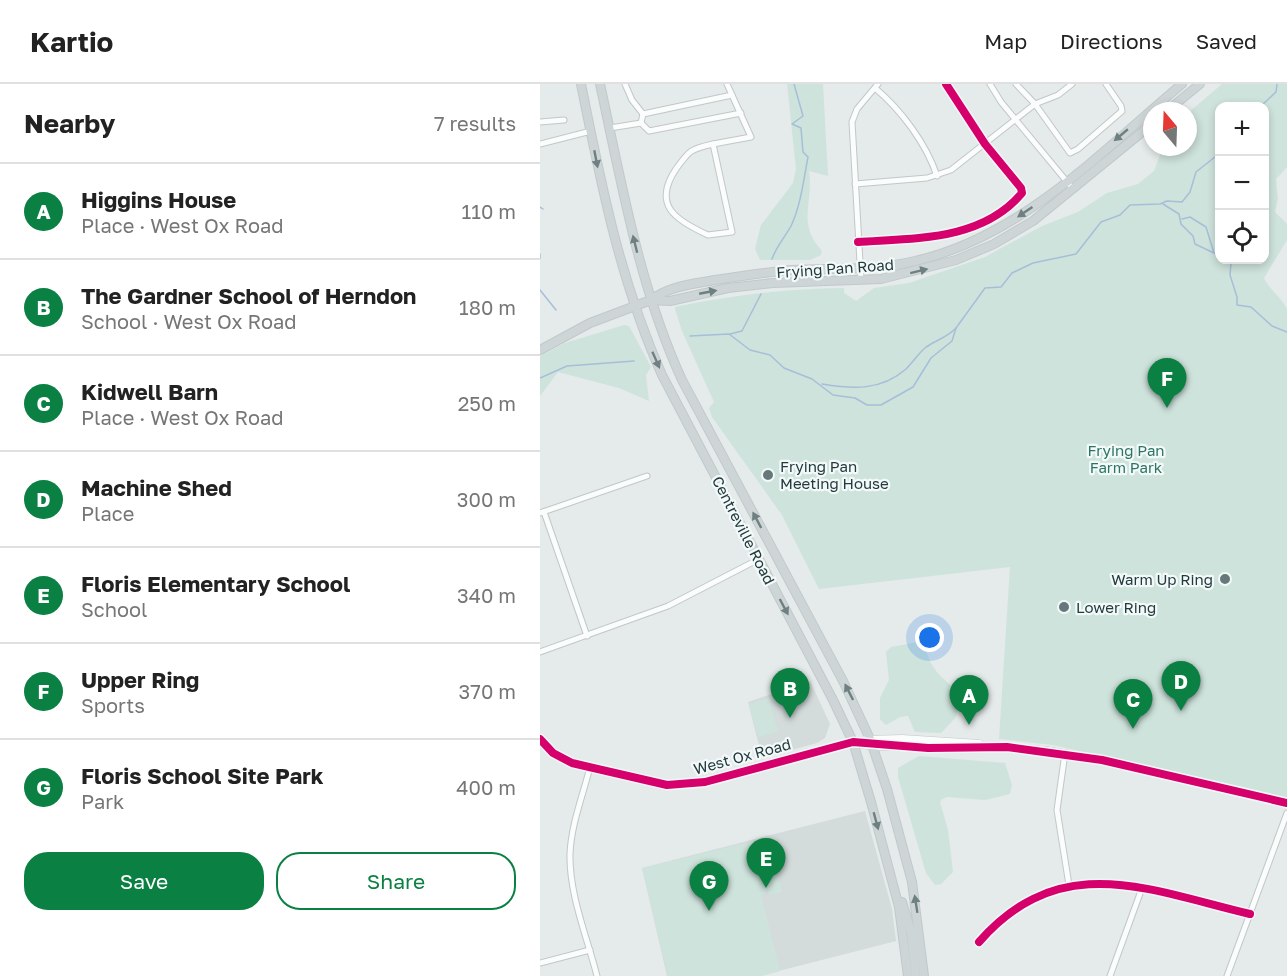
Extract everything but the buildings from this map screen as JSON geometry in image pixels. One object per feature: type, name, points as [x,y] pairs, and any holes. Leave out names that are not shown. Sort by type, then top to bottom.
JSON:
[{"type":"main road","name":"Centreville Road","points":[[581,84],[610,227],[633,306],[662,375],[833,700],[852,742],[891,877],[903,929],[908,976]]},
{"type":"main road","name":"Centreville Road","points":[[600,84],[630,224],[651,300],[682,380],[843,681],[872,742],[912,882],[924,976]]},
{"type":"main road","name":"Frying Pan Road","points":[[540,350],[590,323],[651,300],[670,290],[749,275],[794,270],[860,269],[916,261],[972,242],[1023,214],[1182,84]]},
{"type":"main road","points":[[1178,102],[1200,84]]},
{"type":"main road","name":"Frying Pan Road","points":[[651,300],[670,301],[728,288],[766,284],[861,280],[914,273],[974,253],[1022,228],[1074,189],[1143,132]]},
{"type":"main road","name":"West Ox Road","points":[[852,742],[995,747],[1065,753],[1287,803]]},
{"type":"main road","points":[[891,877],[908,920],[916,976]]},
{"type":"street","points":[[625,84],[632,100],[643,114]]},
{"type":"street","points":[[713,144],[732,232],[708,236],[670,211],[664,195],[667,182],[686,153],[693,148],[713,144],[751,137],[727,84]]},
{"type":"street","points":[[858,242],[949,234],[986,222],[1019,196],[1021,188],[985,144],[946,84]]},
{"type":"street","points":[[990,84],[1015,119],[1074,189]]},
{"type":"street","points":[[1016,84],[1035,104],[1066,151],[1074,152],[1122,111],[1106,84]]},
{"type":"street","points":[[855,184],[937,176],[968,159],[1035,104],[1058,95],[1072,84]]},
{"type":"street","points":[[861,280],[852,122],[857,109],[876,86],[912,129],[937,176]]},
{"type":"street","points":[[643,114],[732,95]]},
{"type":"street","points":[[641,123],[649,131],[741,112]]},
{"type":"street","points":[[641,123],[643,114]]},
{"type":"street","points":[[540,122],[564,120]]},
{"type":"street","points":[[610,128],[641,123]]},
{"type":"street","points":[[540,144],[591,131]]},
{"type":"street","points":[[586,636],[542,512],[647,476]]},
{"type":"street","points":[[540,652],[677,603],[759,559]]},
{"type":"street","name":"West Ox Road","points":[[540,739],[562,759],[657,784],[686,785],[852,742]]},
{"type":"street","points":[[1065,753],[1057,810],[1069,885]]},
{"type":"street","points":[[590,767],[572,838],[570,859],[597,976]]},
{"type":"street","points":[[1227,976],[1287,813]]},
{"type":"street","points":[[979,942],[1015,908],[1046,892],[1069,885],[1101,883],[1142,888],[1250,914]]},
{"type":"street","points":[[1110,976],[1142,888]]},
{"type":"street","points":[[540,963],[590,950]]},
{"type":"shaded area","points":[[810,681],[830,724],[825,738],[817,743],[762,758],[748,702]]},
{"type":"shaded area","points":[[865,811],[892,909],[896,941],[759,976],[667,976],[642,868]]},
{"type":"green space","points":[[787,84],[823,84],[828,176],[809,171],[808,212],[810,231],[822,251],[821,255],[810,260],[760,260],[755,249],[761,225],[793,183],[796,169]]},
{"type":"green space","name":"Frying Pan Farm Park","points":[[1222,84],[1287,84],[1287,167],[1276,179],[1278,199],[1275,212],[1287,224],[1287,240],[1264,278],[1287,309],[1287,798],[1053,745],[999,739],[1010,567],[819,589],[782,515],[712,417],[709,408],[714,402],[682,331],[675,309],[675,307],[738,296],[780,291],[844,288],[844,293],[856,301],[874,288],[909,283],[985,257],[1042,226],[1078,212],[1107,193],[1138,184],[1154,171],[1160,156],[1197,156],[1197,105]]},
{"type":"green space","points":[[624,325],[629,326],[651,367],[646,375],[649,401],[619,388],[558,372],[540,396],[540,356],[565,343]]},
{"type":"green space","points":[[918,642],[923,646],[937,672],[952,686],[957,698],[956,717],[941,733],[915,732],[908,716],[900,717],[886,725],[880,719],[880,698],[889,680],[886,652],[891,647]]},
{"type":"green space","points":[[769,698],[778,732],[758,737],[749,704]]},
{"type":"green space","points":[[919,756],[1005,763],[1012,785],[1010,794],[985,800],[947,797],[942,799],[940,802],[948,830],[953,872],[941,884],[935,885],[926,873],[898,777],[898,768]]},
{"type":"green space","points":[[754,841],[767,893],[761,895],[780,971],[762,976],[668,976],[642,868]]},
{"type":"green space","points":[[777,871],[782,892],[769,895],[764,874]]},
{"type":"waterway","points":[[772,259],[794,218],[808,157],[803,152],[801,128],[792,124],[803,116],[794,84]]},
{"type":"waterway","points":[[1265,102],[1276,92],[1277,84]]},
{"type":"waterway","points":[[690,336],[729,334],[750,350],[770,355],[784,368],[812,379],[833,395],[855,398],[867,405],[881,405],[913,387],[931,358],[952,341],[956,328],[985,288],[1001,287],[1012,273],[1033,263],[1076,254],[1101,222],[1120,215],[1130,205],[1160,204],[1167,201],[1182,202],[1190,192],[1196,172],[1216,156]]},
{"type":"waterway","points":[[1163,204],[1179,214],[1181,224],[1193,236],[1195,244],[1214,253]]},
{"type":"waterway","points":[[1182,219],[1190,217],[1206,227],[1215,254]]},
{"type":"waterway","points":[[1231,264],[1230,275],[1237,297],[1237,305],[1251,307],[1272,326],[1287,332]]},
{"type":"waterway","points":[[540,290],[556,310]]},
{"type":"waterway","points":[[730,334],[742,331],[761,294]]},
{"type":"waterway","points":[[822,384],[866,387],[887,381],[906,369],[925,348],[956,328]]},
{"type":"waterway","points":[[540,378],[567,366],[634,361]]},
{"type":"cycle path","points":[[858,242],[924,237],[968,229],[1006,209],[1022,193],[1021,188],[985,144],[946,84]]},
{"type":"cycle path","points":[[540,739],[553,753],[572,763],[667,785],[705,782],[853,742],[928,748],[1007,747],[1102,760],[1287,803]]},
{"type":"cycle path","points":[[979,942],[1010,913],[1042,895],[1074,886],[1107,884],[1141,888],[1250,914]]},
{"type":"place","name":"Upper Ring","points":[[1167,408]]},
{"type":"place","name":"Frying Pan Meeting House","points":[[768,475]]},
{"type":"place","name":"Warm Up Ring","points":[[1225,579]]},
{"type":"place","name":"Lower Ring","points":[[1064,607]]},
{"type":"place","name":"Machine Shed","points":[[1181,711]]},
{"type":"place","name":"The Gardner School of Herndon","points":[[790,718]]},
{"type":"place","name":"Higgins House","points":[[969,725]]},
{"type":"place","name":"Kidwell Barn","points":[[1133,729]]},
{"type":"place","name":"Floris Elementary School","points":[[766,888]]},
{"type":"place","name":"Floris School Site Park","points":[[709,911]]}]
